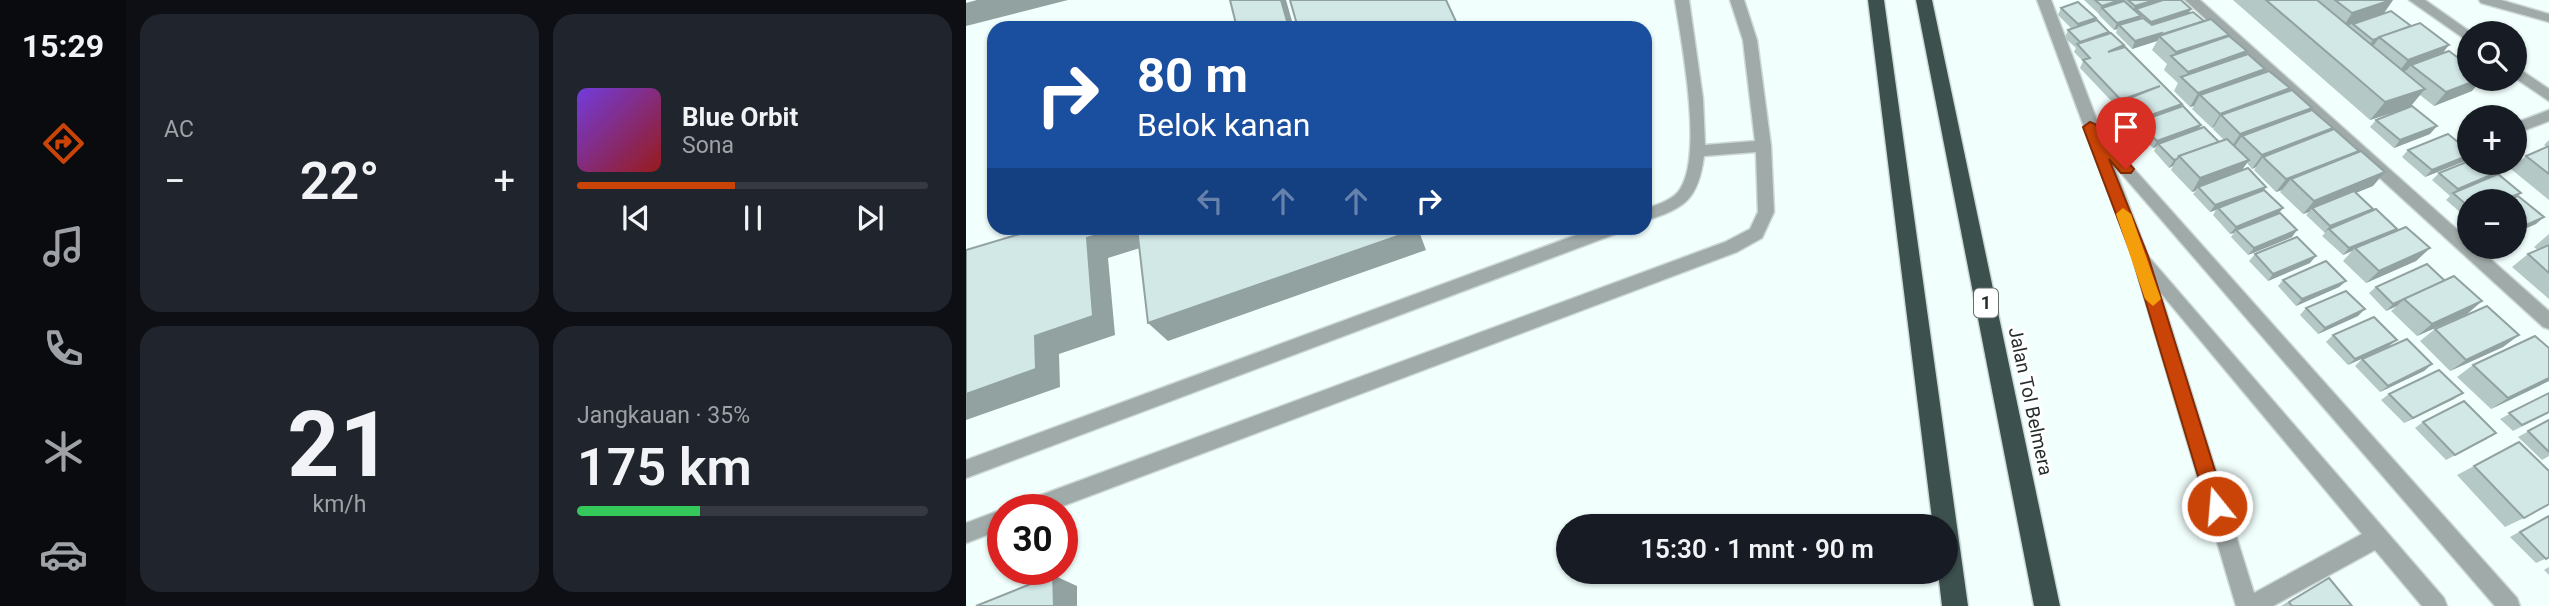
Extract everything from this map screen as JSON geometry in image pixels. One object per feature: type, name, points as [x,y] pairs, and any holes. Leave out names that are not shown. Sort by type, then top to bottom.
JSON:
[{"type":"highway","points":[[1876,0],[1943,514]]},
{"type":"highway","name":"Jalan Tol Belmera","points":[[1924,0],[2048,606]]},
{"type":"highway","points":[[1952,584],[1955,606]]},
{"type":"street","points":[[1652,212],[1670,206],[1686,194],[1697,151],[1692,75],[1682,0]]},
{"type":"street","points":[[1070,494],[1731,247],[1756,233],[1766,212],[1763,145],[1750,40],[1737,0]]},
{"type":"street","points":[[2044,0],[2140,256],[2249,606],[2378,537]]},
{"type":"street","points":[[2192,0],[2549,322]]},
{"type":"street","points":[[2416,0],[2457,29]]},
{"type":"street","points":[[2486,0],[2549,18]]},
{"type":"street","points":[[2527,80],[2549,96]]},
{"type":"street","points":[[2527,124],[2549,115]]},
{"type":"street","points":[[2090,127],[2509,606]]},
{"type":"street","points":[[1697,151],[1763,145]]},
{"type":"street","points":[[966,469],[1593,235]]},
{"type":"street","points":[[2140,256],[2436,606]]},
{"type":"street","points":[[966,533],[987,525]]},
{"type":"building","points":[[1230,0],[1281,0],[1287,21],[1235,21]]},
{"type":"building","points":[[1290,0],[1446,0],[1456,21],[1296,21]]},
{"type":"building","points":[[2095,0],[2120,0],[2102,6]]},
{"type":"building","points":[[2128,0],[2155,0],[2135,6]]},
{"type":"building","points":[[2163,0],[2181,0],[2191,9],[2151,22],[2136,9]]},
{"type":"building","points":[[2266,0],[2317,0],[2425,89],[2385,102]]},
{"type":"building","points":[[2335,0],[2391,0],[2352,13]]},
{"type":"building","points":[[2124,1],[2141,16],[2117,23],[2102,8]]},
{"type":"building","points":[[2078,2],[2096,18],[2078,24],[2061,8]]},
{"type":"building","points":[[2391,11],[2411,26],[2373,40],[2353,24]]},
{"type":"building","points":[[2193,12],[2204,21],[2135,41],[2119,25],[2143,18],[2152,25]]},
{"type":"building","points":[[2211,19],[2229,35],[2176,52],[2159,36]]},
{"type":"building","points":[[2097,20],[2109,32],[2080,42],[2068,30]]},
{"type":"building","points":[[2420,23],[2449,45],[2408,60],[2379,37]]},
{"type":"building","points":[[2111,33],[2124,45],[2108,52],[2125,47],[2182,104],[2140,119],[2122,101],[2160,86],[2121,100],[2083,60],[2090,58],[2077,44]]},
{"type":"building","points":[[2229,36],[2247,51],[2188,72],[2171,56]]},
{"type":"building","points":[[2449,51],[2457,57],[2457,88],[2446,92],[2411,65]]},
{"type":"building","points":[[2248,54],[2265,69],[2198,93],[2181,77]]},
{"type":"building","points":[[2269,71],[2290,88],[2220,114],[2200,95]]},
{"type":"building","points":[[2292,90],[2312,108],[2240,134],[2221,115]]},
{"type":"building","points":[[2183,106],[2201,125],[2157,141],[2138,122]]},
{"type":"building","points":[[2412,106],[2437,126],[2400,140],[2376,120]]},
{"type":"building","points":[[2312,110],[2333,128],[2262,155],[2242,136]]},
{"type":"building","points":[[2204,127],[2219,142],[2174,160],[2158,144]]},
{"type":"building","points":[[2334,129],[2359,151],[2286,179],[2263,157]]},
{"type":"building","points":[[2448,134],[2457,141],[2457,160],[2432,170],[2408,150]]},
{"type":"building","points":[[2227,139],[2249,160],[2200,178],[2179,156]]},
{"type":"building","points":[[2549,146],[2549,174],[2527,157]]},
{"type":"building","points":[[2361,151],[2385,172],[2314,201],[2291,179]]},
{"type":"building","points":[[2457,166],[2457,175],[2491,175],[2458,189],[2439,173]]},
{"type":"building","points":[[2248,168],[2266,187],[2215,205],[2198,187]]},
{"type":"building","points":[[2499,175],[2516,189],[2462,189]]},
{"type":"building","points":[[2264,190],[2283,208],[2236,227],[2218,208]]},
{"type":"building","points":[[2354,191],[2373,209],[2330,226],[2312,208]]},
{"type":"building","points":[[2527,203],[2544,217],[2527,225]]},
{"type":"building","points":[[2376,209],[2397,229],[2349,248],[2329,229]]},
{"type":"building","points":[[2280,213],[2297,230],[2254,248],[2236,230]]},
{"type":"building","points":[[2406,227],[2430,248],[2379,271],[2355,248]]},
{"type":"building","points":[[1016,235],[1097,235],[1087,238],[1093,316],[1035,336],[1036,369],[966,394],[966,250]]},
{"type":"building","points":[[1138,235],[1401,235],[1148,323]]},
{"type":"building","points":[[2297,237],[2316,256],[2273,274],[2255,254]]},
{"type":"building","points":[[2549,245],[2549,273],[2528,254]]},
{"type":"building","points":[[2326,261],[2346,281],[2302,299],[2283,280]]},
{"type":"building","points":[[2427,264],[2445,281],[2393,304],[2376,287]]},
{"type":"building","points":[[2454,276],[2482,301],[2432,324],[2404,299]]},
{"type":"building","points":[[2346,291],[2365,309],[2325,328],[2306,308]]},
{"type":"building","points":[[2487,306],[2519,335],[2466,360],[2435,329]]},
{"type":"building","points":[[2374,317],[2397,340],[2355,359],[2333,335]]},
{"type":"building","points":[[2535,336],[2549,348],[2549,378],[2508,398],[2473,365]]},
{"type":"building","points":[[2407,339],[2432,364],[2388,386],[2362,359]]},
{"type":"building","points":[[2439,370],[2463,393],[2413,418],[2389,394]]},
{"type":"building","points":[[2549,393],[2549,412],[2522,425],[2509,413]]},
{"type":"building","points":[[2464,401],[2496,433],[2455,455],[2423,422]]},
{"type":"building","points":[[2549,420],[2549,452],[2528,431]]},
{"type":"building","points":[[2519,442],[2549,471],[2549,504],[2524,518],[2474,466]]},
{"type":"building","points":[[2549,516],[2549,557],[2546,559],[2520,532]]},
{"type":"building","points":[[2329,578],[2352,606],[2292,606],[2289,602]]},
{"type":"building","points":[[1028,585],[1053,585],[1054,606],[976,606]]},
{"type":"slow traffic","points":[[2123,214],[2153,299]]},
{"type":"route","points":[[2126,169],[2090,127],[2140,256],[2217,506]]}]
